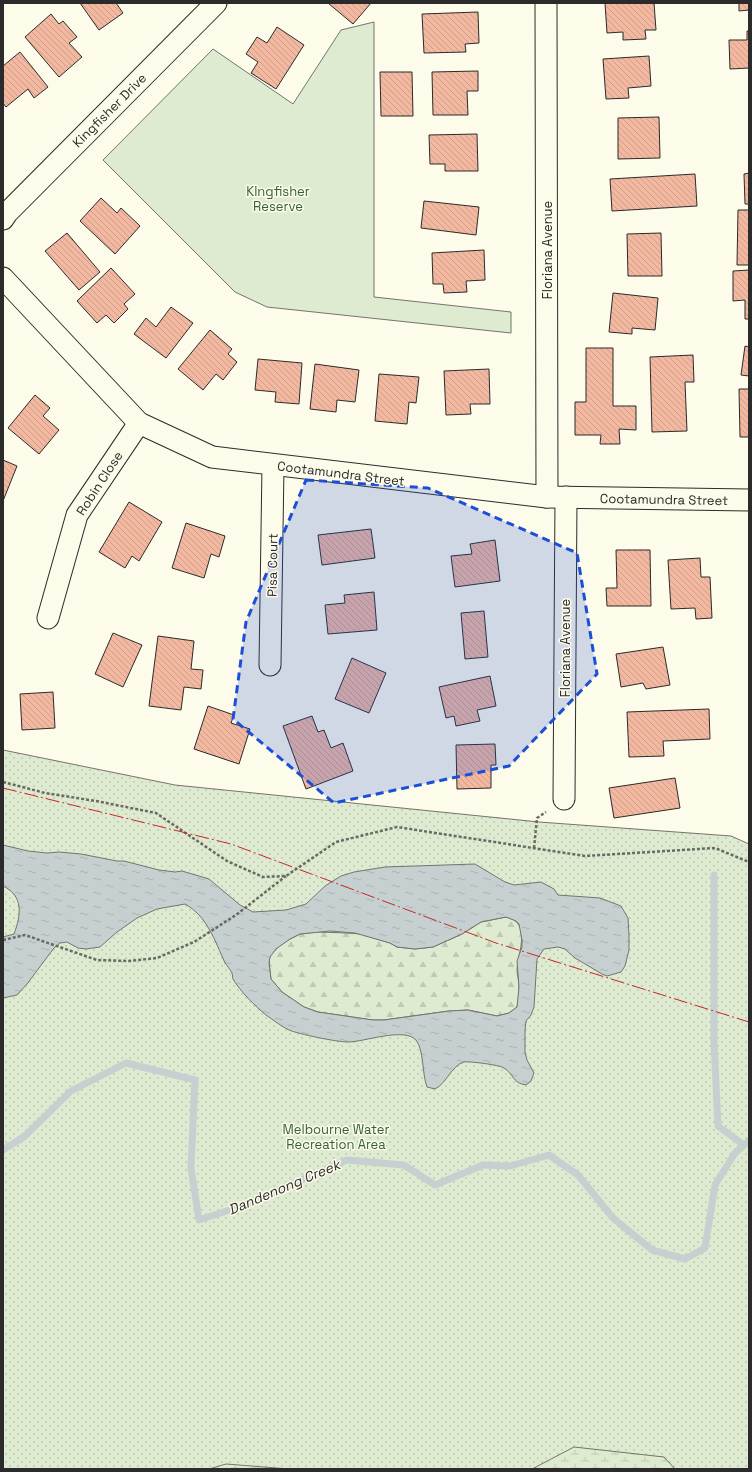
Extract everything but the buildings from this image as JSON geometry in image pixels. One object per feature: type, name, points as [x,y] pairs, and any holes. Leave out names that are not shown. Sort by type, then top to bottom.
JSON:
[{"type":"street","name":"Kingfisher Drive","points":[[3,218],[216,3]]},
{"type":"street","name":"Floriana Avenue","points":[[546,3],[564,799]]},
{"type":"street","name":"Cootamundra Street","points":[[3,278],[139,423],[212,458],[556,497],[749,500]]},
{"type":"street","name":"Robin Close","points":[[48,618],[77,515],[139,423]]},
{"type":"street","name":"Pisa Court","points":[[270,665],[273,465]]},
{"type":"path","points":[[3,782],[45,793],[96,800],[156,813],[227,862],[263,877],[286,876]]},
{"type":"path","points":[[534,848],[536,818],[564,799]]},
{"type":"path","points":[[3,940],[25,935],[96,960],[128,961],[157,958],[194,942],[236,915],[286,876],[336,842],[397,827],[585,856],[715,848],[749,862]]},
{"type":"highlighted area","points":[[306,480],[428,488],[577,553],[597,674],[509,766],[334,803],[233,719],[246,622]]},
{"type":"green space","name":"KIngfisher Reserve","points":[[374,22],[374,297],[511,312],[511,333],[267,307],[235,292],[103,160],[213,49],[293,104],[341,30]]},
{"type":"green space","name":"Melbourne Water Recreation Area","points":[[3,750],[175,785],[539,822],[731,836],[749,844],[749,1469],[3,1469]]},
{"type":"green space","points":[[506,917],[514,920],[519,925],[522,939],[517,970],[519,985],[518,1002],[517,1007],[509,1013],[497,1016],[468,1010],[373,1020],[318,1012],[304,1007],[282,992],[271,979],[269,963],[270,956],[278,947],[300,934],[317,932],[361,934],[390,943],[397,947],[415,949],[433,947],[462,934],[481,922]]},
{"type":"green space","points":[[574,1447],[664,1457],[675,1469],[532,1469]]},
{"type":"green space","points":[[226,1464],[289,1469],[209,1469]]},
{"type":"water","points":[[3,845],[28,851],[81,854],[124,861],[159,870],[175,872],[182,871],[209,879],[240,905],[253,912],[286,910],[306,904],[325,886],[341,876],[354,872],[385,867],[475,864],[505,882],[514,885],[541,882],[554,889],[558,895],[600,898],[621,906],[628,918],[629,950],[625,966],[621,972],[607,976],[575,958],[565,949],[558,947],[544,949],[537,959],[534,1007],[531,1015],[526,1021],[525,1031],[525,1052],[527,1060],[534,1073],[531,1081],[526,1085],[521,1084],[504,1068],[464,1062],[456,1067],[443,1083],[435,1089],[427,1087],[419,1044],[410,1036],[393,1035],[348,1042],[335,1041],[294,1032],[280,1025],[266,1015],[236,984],[232,973],[225,963],[205,922],[193,909],[185,904],[157,909],[137,918],[117,932],[100,947],[86,949],[78,948],[67,942],[60,943],[54,948],[17,995],[3,998],[3,937],[14,934],[18,920],[19,907],[15,895],[3,886]],"holes":[[[506,917],[516,921],[519,924],[522,940],[522,947],[517,961],[519,987],[517,1007],[509,1013],[497,1016],[468,1010],[373,1020],[318,1012],[304,1007],[282,992],[271,979],[269,963],[270,957],[276,949],[300,934],[330,931],[355,933],[390,943],[397,947],[415,949],[433,947],[462,934],[481,922]]]},
{"type":"waterway","points":[[714,875],[714,1042],[718,1126],[744,1145]]},
{"type":"waterway","name":"Dandenong Creek","points":[[3,1150],[25,1136],[71,1091],[126,1063],[195,1080],[191,1168],[199,1220],[239,1207],[347,1160],[404,1165],[435,1185],[483,1165],[510,1166],[549,1155],[578,1175],[613,1218],[652,1250],[685,1259],[705,1248],[715,1185],[735,1153],[749,1141]]},
{"type":"power","points":[[3,788],[231,844],[496,943],[749,1022]]}]
